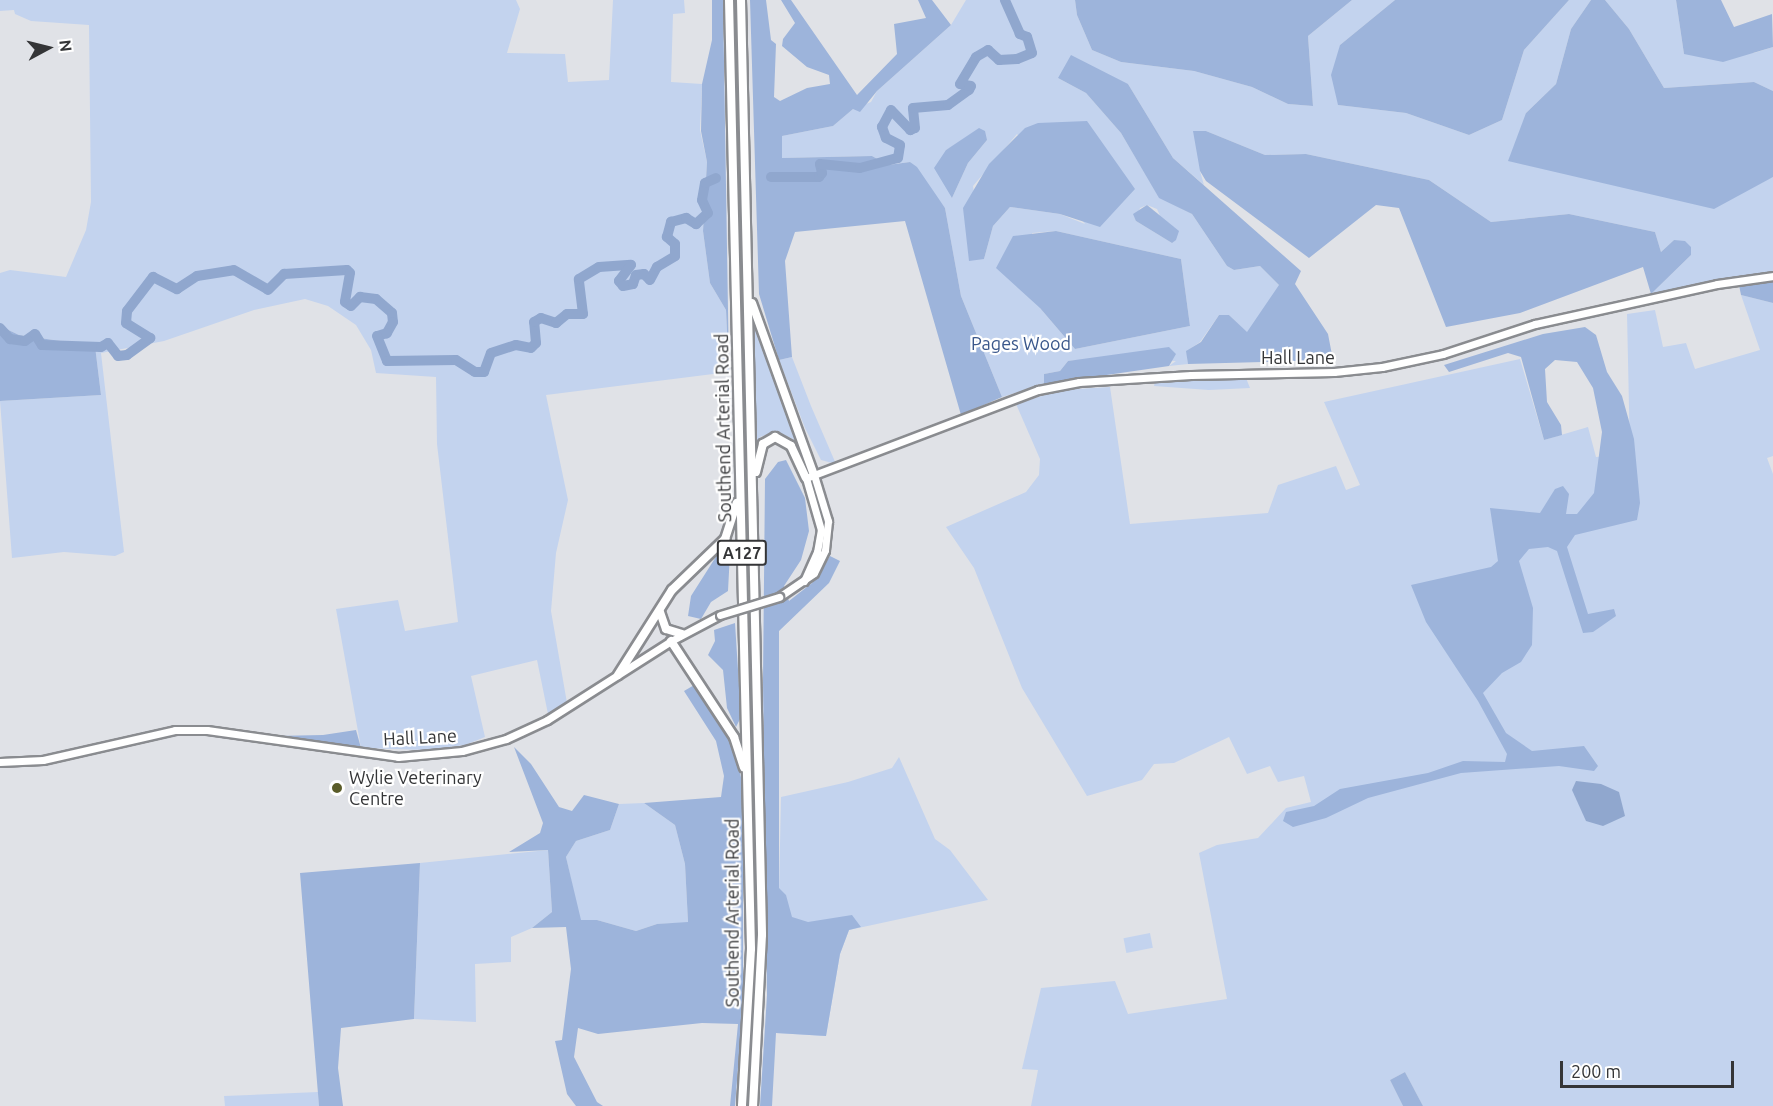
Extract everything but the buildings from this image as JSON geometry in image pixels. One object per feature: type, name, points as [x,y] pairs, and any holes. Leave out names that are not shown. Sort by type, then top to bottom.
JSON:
[{"type":"highway","name":"Southend Arterial Road","points":[[729,0],[751,960],[741,1106]]},
{"type":"highway","name":"Southend Arterial Road","points":[[741,0],[762,935],[753,1106]]},
{"type":"highway","points":[[748,281],[758,327],[810,477]]},
{"type":"highway","points":[[752,536],[757,461],[766,441],[775,437],[787,441],[810,477]]},
{"type":"highway","name":"A127","points":[[618,675],[662,605],[682,578],[729,533],[741,471]]},
{"type":"highway","points":[[662,605],[659,615],[662,624],[682,634]]},
{"type":"highway","name":"A127","points":[[671,640],[734,737],[747,779]]},
{"type":"street","name":"Hall Lane","points":[[0,762],[43,760],[176,730],[207,730],[398,757],[462,751],[506,739],[547,720],[682,634],[720,615],[779,597],[814,573],[827,543],[828,521],[820,491],[810,477],[1052,387],[1191,375],[1382,367],[1443,354],[1553,320],[1717,284],[1773,276]]},
{"type":"street","points":[[820,491],[827,471]]},
{"type":"street","points":[[804,581],[817,552],[821,530],[810,477]]},
{"type":"green space","points":[[0,0],[516,0],[520,9],[507,53],[565,54],[568,82],[609,80],[613,0],[684,0],[685,13],[673,14],[671,82],[702,84],[700,130],[707,162],[703,231],[710,283],[726,310],[729,372],[546,395],[568,500],[556,553],[551,611],[567,703],[548,714],[537,660],[471,676],[485,737],[465,745],[429,750],[361,748],[336,609],[398,600],[405,631],[458,622],[437,444],[436,377],[376,373],[371,350],[356,325],[328,306],[305,299],[254,310],[164,341],[101,353],[124,552],[115,556],[64,552],[12,558],[0,401],[101,395],[95,346],[19,335],[0,326],[0,273],[10,270],[66,277],[86,230],[91,202],[89,25],[31,21],[15,14],[14,10],[0,11]]},
{"type":"green space","name":"Pages Wood","points":[[966,0],[1075,0],[1077,15],[1092,50],[1121,62],[1194,71],[1252,87],[1288,104],[1313,106],[1308,36],[1352,0],[1395,0],[1340,45],[1338,105],[1406,113],[1469,135],[1502,120],[1524,50],[1569,0],[1591,0],[1571,29],[1556,84],[1526,113],[1754,185],[1773,177],[1773,273],[1651,294],[1691,255],[1674,240],[1661,252],[1655,232],[1569,214],[1491,222],[1429,180],[1306,154],[1265,155],[1206,131],[1200,171],[1204,185],[1173,158],[1128,84],[1058,78],[1086,93],[1121,133],[1159,197],[1192,214],[1227,266],[1234,270],[1260,266],[1280,286],[1247,333],[1229,315],[1219,315],[1200,342],[1187,351],[1188,364],[1169,366],[1176,361],[1116,357],[1068,361],[1060,371],[1044,374],[1044,384],[1002,397],[961,296],[945,208],[910,162],[888,165],[872,156],[782,158],[782,136],[833,126],[853,109],[871,102],[877,91],[951,25]],"holes":[[[1017,134],[1085,224],[1060,214],[1010,207],[993,226],[984,259],[973,186]],[[987,140],[968,163],[952,198],[946,150],[955,145]],[[1147,205],[1157,209],[1172,243],[1136,221],[1140,208]],[[1056,231],[1181,259],[1190,326],[1075,349],[1040,308],[1032,233]]]},
{"type":"green space","points":[[1605,0],[1676,0],[1684,54],[1754,53],[1773,47],[1773,91],[1754,82],[1664,88],[1629,29]]},
{"type":"green space","points":[[1741,295],[1773,303],[1773,456],[1767,458],[1773,474],[1773,1106],[1423,1106],[1405,1072],[1390,1080],[1403,1106],[1031,1106],[1038,1070],[1022,1069],[1041,988],[1115,981],[1128,1014],[1227,999],[1199,853],[1217,845],[1258,838],[1286,808],[1311,802],[1304,776],[1278,782],[1270,766],[1247,774],[1229,737],[1174,763],[1154,764],[1142,780],[1087,796],[1022,688],[974,568],[946,527],[1026,492],[1039,475],[1040,459],[1016,404],[1061,390],[1110,387],[1130,524],[1268,513],[1278,485],[1336,466],[1346,490],[1360,485],[1324,402],[1520,359],[1544,440],[1588,427],[1596,457],[1630,454],[1627,314],[1655,310],[1663,347],[1686,343],[1695,369],[1760,350]]},
{"type":"green space","points":[[753,320],[804,455],[793,439],[776,431],[760,437],[755,452]]},
{"type":"green space","points":[[792,357],[836,464],[821,460],[805,428],[779,360]]},
{"type":"green space","points":[[1246,378],[1250,388],[1209,390],[1154,386],[1155,382]]},
{"type":"green space","points":[[899,757],[935,839],[950,850],[988,900],[849,930],[840,954],[826,1036],[776,1033],[781,797],[848,782],[892,768]]},
{"type":"green space","points":[[644,803],[675,825],[685,864],[688,923],[657,924],[636,931],[597,920],[580,920],[566,857],[576,841],[610,830],[619,804]]},
{"type":"green space","points":[[548,850],[552,912],[532,928],[511,937],[511,962],[475,964],[476,1022],[414,1019],[420,863]]},
{"type":"green space","points":[[1150,933],[1153,948],[1126,953],[1123,938]]},
{"type":"green space","points":[[318,1092],[319,1106],[225,1106],[224,1096]]},
{"type":"shaded area","points":[[712,0],[723,0],[729,372],[726,310],[710,283],[703,231],[707,162],[701,131],[702,84],[712,40]]},
{"type":"shaded area","points":[[750,0],[766,0],[771,40],[776,44],[774,97],[780,101],[807,88],[830,84],[829,75],[807,67],[782,46],[783,39],[795,23],[781,0],[791,0],[857,95],[897,54],[894,24],[926,18],[918,0],[932,0],[951,25],[877,91],[860,112],[853,109],[833,126],[782,136],[782,158],[872,156],[888,165],[910,162],[917,167],[945,208],[961,296],[1002,397],[961,415],[905,221],[795,232],[785,261],[792,357],[779,360],[759,294]]},
{"type":"shaded area","points":[[1075,0],[1352,0],[1308,36],[1313,106],[1288,104],[1252,87],[1194,71],[1121,62],[1092,50],[1077,15]]},
{"type":"shaded area","points":[[1395,0],[1569,0],[1524,50],[1502,120],[1469,135],[1406,113],[1338,105],[1331,75],[1340,45]]},
{"type":"shaded area","points":[[1591,0],[1605,0],[1629,29],[1664,88],[1754,82],[1773,91],[1773,177],[1714,209],[1508,161],[1526,113],[1556,84],[1571,29]]},
{"type":"shaded area","points":[[1676,0],[1721,0],[1734,27],[1772,14],[1773,47],[1723,62],[1684,54]]},
{"type":"shaded area","points":[[1071,55],[1128,84],[1173,158],[1301,271],[1295,284],[1328,334],[1333,360],[1188,364],[1186,351],[1201,342],[1219,315],[1229,315],[1247,332],[1279,285],[1260,266],[1234,270],[1227,266],[1192,214],[1159,198],[1121,133],[1086,93],[1058,78]]},
{"type":"shaded area","points":[[1087,121],[1135,189],[1100,227],[1060,214],[1010,207],[993,226],[984,259],[969,261],[963,208],[989,164],[1025,128],[1038,123]]},
{"type":"shaded area","points":[[979,128],[985,131],[987,140],[968,163],[952,198],[934,168],[946,150]]},
{"type":"shaded area","points":[[1193,131],[1206,131],[1265,155],[1306,154],[1429,180],[1491,222],[1569,214],[1655,232],[1661,252],[1674,240],[1685,241],[1691,247],[1691,255],[1651,294],[1643,267],[1520,313],[1446,327],[1399,208],[1376,205],[1309,258],[1206,181],[1200,171]]},
{"type":"shaded area","points":[[1147,205],[1179,231],[1176,240],[1172,243],[1136,221],[1133,214]]},
{"type":"shaded area","points":[[1056,231],[1181,259],[1190,326],[1075,349],[1040,308],[996,268],[1013,236]]},
{"type":"shaded area","points":[[1773,281],[1773,303],[1741,295],[1739,285]]},
{"type":"shaded area","points":[[0,326],[19,335],[95,346],[101,395],[0,401]]},
{"type":"shaded area","points":[[1585,327],[1596,335],[1607,372],[1622,396],[1634,439],[1640,503],[1637,520],[1575,535],[1567,547],[1588,614],[1614,609],[1616,616],[1593,632],[1583,633],[1557,551],[1548,547],[1529,549],[1519,561],[1533,608],[1532,645],[1521,662],[1502,673],[1483,693],[1506,733],[1532,751],[1584,746],[1598,766],[1594,771],[1559,766],[1461,773],[1368,798],[1326,818],[1293,827],[1283,821],[1286,812],[1314,806],[1340,789],[1428,773],[1463,761],[1505,762],[1507,754],[1478,701],[1426,622],[1411,585],[1491,567],[1498,561],[1490,508],[1540,513],[1555,489],[1563,486],[1569,494],[1566,514],[1577,514],[1594,493],[1602,432],[1593,388],[1577,362],[1555,360],[1545,369],[1547,402],[1561,425],[1562,435],[1544,440],[1521,357],[1508,353],[1449,372],[1444,365],[1543,334]]},
{"type":"shaded area","points":[[1169,347],[1176,354],[1169,366],[1044,384],[1044,374],[1060,371],[1068,361]]},
{"type":"shaded area","points":[[786,460],[805,498],[809,531],[801,560],[784,586],[789,601],[812,583],[830,556],[840,561],[829,583],[779,631],[779,888],[786,895],[792,917],[808,922],[852,915],[861,927],[849,930],[840,954],[826,1036],[776,1033],[772,1106],[760,1106],[767,995],[763,681],[765,479],[778,462]]},
{"type":"shaded area","points":[[719,552],[730,553],[728,591],[711,602],[701,619],[688,616],[691,596]]},
{"type":"shaded area","points":[[735,623],[741,717],[736,727],[727,708],[723,670],[708,655],[715,641],[714,630]]},
{"type":"shaded area","points":[[696,684],[735,749],[743,787],[743,1004],[735,1106],[730,1106],[738,1024],[702,1023],[598,1034],[578,1028],[574,1057],[597,1102],[603,1106],[576,1106],[567,1094],[555,1041],[562,1040],[571,969],[566,927],[532,928],[552,912],[548,850],[509,852],[540,833],[543,823],[514,747],[531,764],[559,807],[572,811],[584,795],[619,804],[610,830],[576,841],[566,857],[581,920],[597,920],[636,931],[657,924],[688,922],[685,864],[675,825],[644,803],[721,797],[724,776],[716,741],[684,691]]},
{"type":"shaded area","points":[[356,730],[361,748],[274,736],[323,735]]},
{"type":"shaded area","points":[[1576,781],[1601,784],[1619,792],[1625,816],[1603,826],[1586,821],[1572,790]]},
{"type":"shaded area","points":[[420,863],[414,1019],[341,1028],[338,1068],[343,1106],[319,1106],[300,873]]},
{"type":"shaded area","points":[[1405,1072],[1423,1106],[1403,1106],[1390,1080]]},
{"type":"waterway","points":[[771,177],[819,177],[822,173],[820,164],[860,168],[898,158],[900,145],[886,138],[882,127],[891,110],[910,130],[915,128],[913,108],[948,105],[969,90],[971,86],[960,84],[976,57],[988,50],[999,60],[1017,59],[1032,53],[1027,37],[1020,34],[1005,0]]},
{"type":"waterway","points":[[0,328],[10,339],[25,341],[35,334],[42,345],[101,347],[108,343],[118,356],[127,355],[150,338],[126,323],[127,311],[153,277],[177,289],[197,276],[234,270],[268,290],[284,274],[347,270],[350,273],[345,302],[351,306],[360,297],[376,299],[392,313],[393,322],[387,333],[377,336],[387,361],[456,360],[475,372],[484,372],[491,353],[516,345],[531,348],[536,343],[534,322],[541,318],[556,323],[567,314],[583,314],[579,279],[599,267],[631,265],[619,281],[623,286],[633,284],[636,275],[644,274],[650,280],[657,267],[675,256],[675,244],[667,237],[671,222],[686,218],[696,224],[708,213],[702,200],[705,183],[716,178]]},
{"type":"place","name":"Wylie Veterinary Centre","points":[[337,788]]}]
